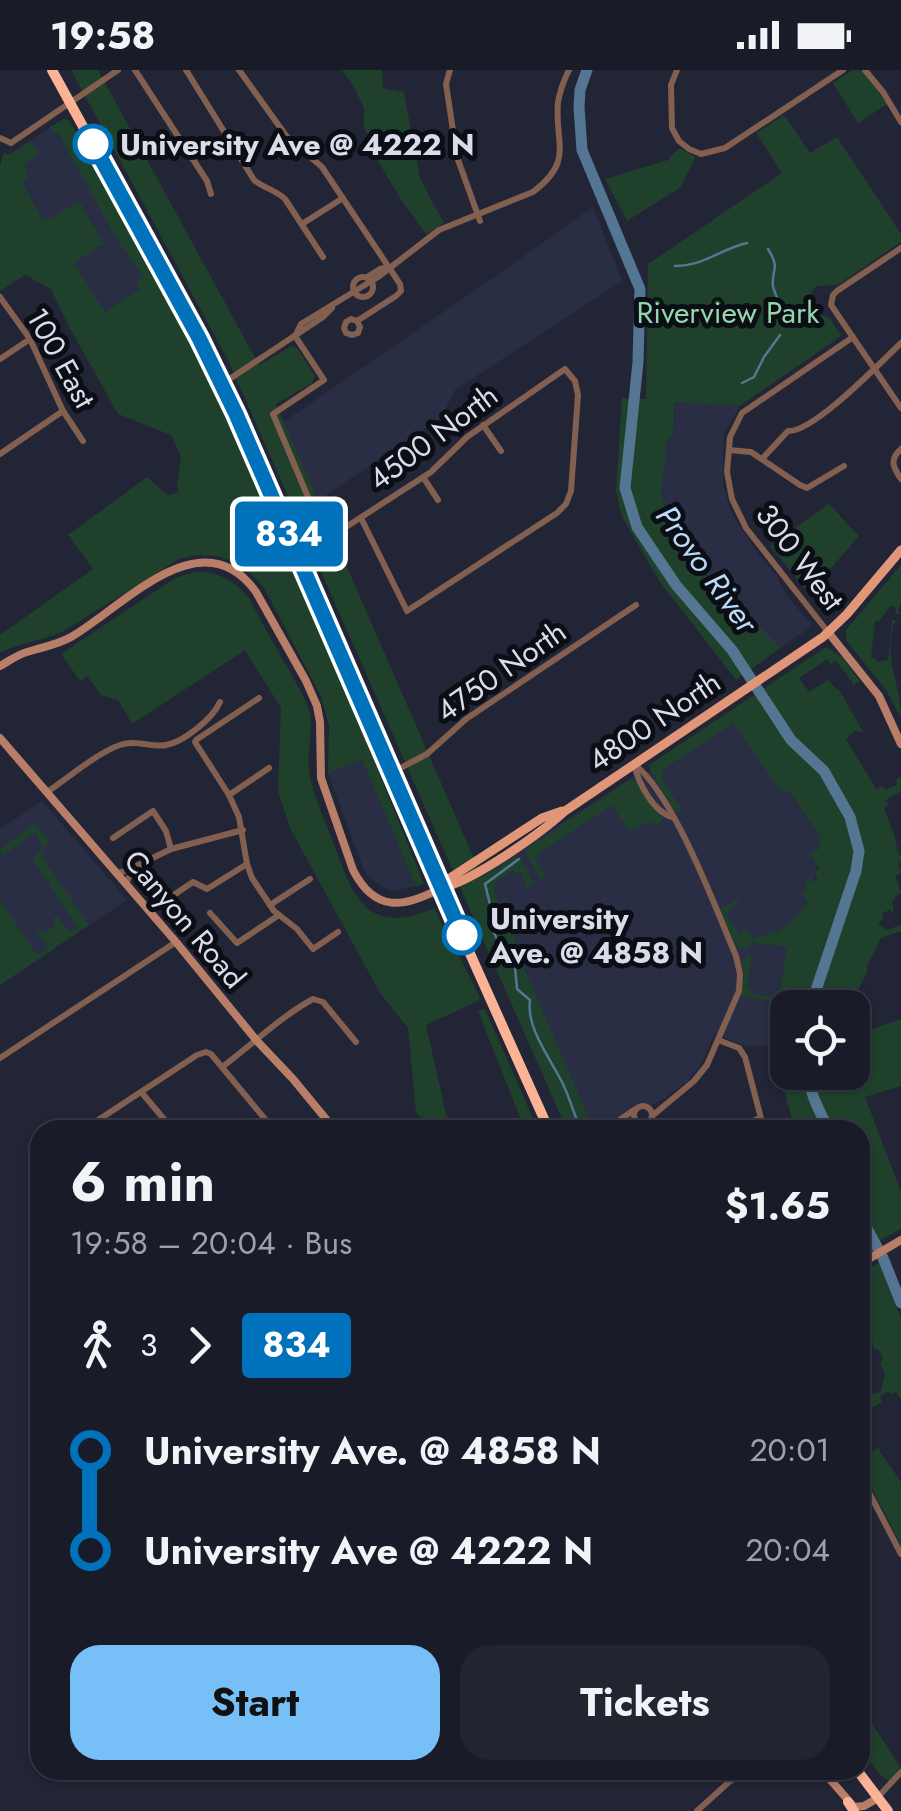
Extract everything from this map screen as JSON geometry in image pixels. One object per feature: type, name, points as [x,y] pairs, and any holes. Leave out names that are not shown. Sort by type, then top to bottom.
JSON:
[{"type":"highway","points":[[52,70],[222,384],[545,1120]]},
{"type":"highway","points":[[865,1780],[888,1811]]},
{"type":"main road","name":"4800 North","points":[[441,888],[463,881],[546,828],[565,810],[828,632],[901,550]]},
{"type":"main road","points":[[0,666],[20,654],[68,639],[176,567],[195,562],[232,570],[252,586],[314,698],[320,722],[320,778],[361,884],[376,898],[394,904],[414,901],[441,888]]},
{"type":"main road","points":[[828,632],[882,701],[901,744]]},
{"type":"main road","name":"Canyon Road","points":[[0,738],[327,1120]]},
{"type":"main road","points":[[870,1256],[897,1242]]},
{"type":"main road","points":[[830,1780],[851,1806],[861,1807],[878,1798]]},
{"type":"street","points":[[0,138],[12,143],[118,70]]},
{"type":"street","points":[[135,70],[211,194]]},
{"type":"street","points":[[186,70],[254,180],[278,193],[323,257]]},
{"type":"street","points":[[240,70],[287,137],[322,167],[399,282],[400,291],[357,322]]},
{"type":"street","points":[[450,70],[446,84],[457,157],[478,217]]},
{"type":"street","points":[[368,280],[439,230],[478,217],[545,184],[561,157],[558,102],[569,70]]},
{"type":"street","points":[[677,70],[671,85],[672,128],[678,141],[701,154],[724,148],[843,70]]},
{"type":"street","points":[[865,70],[884,92],[901,122]]},
{"type":"street","points":[[302,224],[343,198]]},
{"type":"street","points":[[901,248],[837,291],[831,300],[901,408]]},
{"type":"street","points":[[362,276],[373,286],[372,292],[364,297],[355,292],[354,282],[362,276]]},
{"type":"street","points":[[222,384],[355,292]]},
{"type":"street","name":"100 East","points":[[0,297],[30,339],[62,411],[84,441]]},
{"type":"street","name":"4500 North","points":[[295,336],[324,380],[273,414],[326,540],[423,477],[483,424],[565,369],[576,381],[571,491],[564,506],[407,611],[361,518]]},
{"type":"street","points":[[844,466],[807,488],[751,452],[729,450],[735,424],[748,408],[853,338]]},
{"type":"street","points":[[0,360],[30,339]]},
{"type":"street","points":[[762,459],[788,432],[796,432],[829,410],[901,344]]},
{"type":"street","points":[[0,454],[62,411]]},
{"type":"street","points":[[483,424],[501,451]]},
{"type":"street","points":[[901,449],[892,464],[901,479]]},
{"type":"street","name":"300 West","points":[[729,450],[726,472],[738,514],[828,632]]},
{"type":"street","points":[[423,477],[438,500]]},
{"type":"street","name":"4750 North","points":[[392,773],[426,754],[466,719],[636,605]]},
{"type":"street","points":[[259,698],[196,740],[196,745],[229,795],[243,830],[252,878],[270,905],[297,929],[312,950],[338,932]]},
{"type":"street","points":[[47,792],[121,744],[174,743],[206,722],[220,702]]},
{"type":"street","points":[[634,764],[644,772],[686,842],[740,968],[738,991],[699,1076],[651,1118],[648,1107]]},
{"type":"street","points":[[229,795],[269,768]]},
{"type":"street","points":[[112,838],[153,811],[166,831],[171,849]]},
{"type":"street","points":[[116,873],[171,849],[243,830]]},
{"type":"street","points":[[126,884],[144,862]]},
{"type":"street","points":[[164,900],[193,882],[207,889],[247,864]]},
{"type":"street","points":[[270,905],[310,879]]},
{"type":"street","points":[[210,913],[237,943],[279,915]]},
{"type":"street","points":[[0,1058],[176,942]]},
{"type":"street","points":[[222,1067],[313,999],[323,1002],[356,1042]]},
{"type":"street","points":[[718,1040],[738,1048],[745,1058],[760,1118],[755,1120]]},
{"type":"street","points":[[99,1120],[206,1052],[266,1120]]},
{"type":"street","points":[[142,1093],[165,1120]]},
{"type":"street","points":[[622,1120],[641,1106],[672,1099]]},
{"type":"street","points":[[635,1110],[638,1120]]},
{"type":"street","points":[[870,1494],[901,1554]]},
{"type":"street","points":[[878,1798],[901,1772]]},
{"type":"street","points":[[697,1811],[729,1780]]},
{"type":"shaded area","points":[[55,124],[117,218],[152,288],[137,365],[43,221],[8,155]]},
{"type":"shaded area","points":[[593,207],[622,281],[455,390],[441,418],[316,502],[282,423]]},
{"type":"shaded area","points":[[676,400],[740,406],[724,433],[723,486],[733,516],[787,596],[812,625],[780,648],[709,579],[667,513],[661,493],[664,449],[673,435]]},
{"type":"shaded area","points":[[737,718],[820,838],[813,896],[788,941],[780,990],[770,990],[770,1045],[745,1046],[715,1033],[703,1061],[688,1081],[662,1100],[617,1120],[590,1120],[481,875],[633,777],[652,771]]},
{"type":"shaded area","points":[[362,760],[416,886],[393,891],[382,887],[364,870],[328,773]]},
{"type":"shaded area","points":[[42,801],[127,900],[0,985],[0,829]]},
{"type":"green space","points":[[71,70],[98,70],[259,365],[292,346],[315,376],[312,383],[276,404],[482,877],[520,857],[533,882],[524,889],[521,872],[516,874],[513,870],[495,882],[497,886],[493,889],[590,1120],[563,1120],[228,360]]},
{"type":"green space","points":[[342,70],[382,70],[383,88],[404,92],[420,179],[444,223],[426,234],[375,156],[364,126],[364,108]]},
{"type":"green space","points":[[852,70],[863,71],[887,104],[858,123],[833,83]]},
{"type":"green space","name":"Riverview Park","points":[[784,115],[810,153],[837,137],[901,234],[901,242],[838,285],[816,286],[809,296],[812,310],[830,318],[841,336],[740,406],[675,402],[673,436],[665,449],[661,493],[665,509],[711,585],[780,648],[736,680],[660,582],[621,515],[616,491],[622,398],[646,399],[648,264],[782,173],[756,133]]},
{"type":"green space","points":[[63,119],[71,123],[207,372],[347,694],[424,884],[416,886],[362,760],[328,773],[329,726],[321,696],[264,588],[242,565],[217,556],[179,559],[64,631],[0,653],[0,635],[93,569],[68,535],[147,477],[168,495],[179,492],[181,457],[171,435],[118,414],[51,289],[25,275],[0,291],[0,166],[4,152],[9,155],[28,142],[39,154],[24,165],[28,177],[22,181],[42,219],[81,204],[104,245],[74,263],[105,312],[140,289],[136,281],[143,276],[117,240],[59,134],[54,135],[50,127]]},
{"type":"green space","points":[[679,148],[695,157],[681,187],[627,221],[605,179],[668,160]]},
{"type":"green space","points":[[829,504],[859,536],[809,593],[770,546]]},
{"type":"green space","points":[[901,565],[901,615],[890,606],[875,621],[871,658],[877,662],[888,660],[892,621],[888,619],[899,622],[894,623],[890,649],[901,718],[886,690],[846,640],[846,630]]},
{"type":"green space","points":[[195,572],[211,573],[225,578],[249,598],[309,709],[312,785],[353,890],[363,904],[390,918],[434,908],[480,997],[426,1025],[450,1120],[423,1120],[416,1112],[408,1028],[380,993],[290,828],[278,791],[281,708],[245,650],[132,724],[118,700],[101,695],[87,676],[80,681],[61,654],[175,578]]},
{"type":"green space","points":[[826,647],[842,657],[860,681],[851,687],[853,683],[836,661],[831,664],[827,659],[799,678],[809,692],[828,680],[842,694],[863,732],[855,731],[846,739],[876,789],[897,785],[896,780],[901,777],[901,791],[886,800],[889,805],[884,808],[901,855],[901,873],[895,876],[901,893],[892,902],[894,915],[890,910],[882,913],[883,919],[878,923],[886,930],[901,925],[901,931],[881,938],[858,990],[780,990],[787,947],[751,942],[750,948],[738,949],[720,910],[737,899],[739,902],[726,914],[739,934],[746,929],[753,939],[772,931],[775,934],[794,921],[792,918],[808,903],[802,893],[807,889],[804,884],[817,880],[815,872],[819,868],[812,856],[806,857],[819,849],[820,838],[789,791],[781,792],[733,723],[662,770],[661,778],[681,812],[674,810],[649,765]]},
{"type":"green space","points":[[629,780],[636,782],[662,818],[659,825],[655,827],[652,821],[629,831],[612,805],[535,856],[546,880],[540,879],[527,849]]},
{"type":"green space","points":[[35,824],[49,840],[44,859],[89,925],[0,985],[0,900],[37,955],[48,948],[37,931],[41,929],[44,933],[56,926],[52,919],[57,916],[69,932],[77,927],[32,859],[43,848],[35,832],[3,856],[0,849]]},
{"type":"green space","points":[[748,956],[756,957],[751,958],[747,986],[752,994],[770,997],[770,1001],[741,996],[742,962]]},
{"type":"green space","points":[[478,1011],[486,1011],[534,1120],[521,1120]]},
{"type":"green space","points":[[901,1019],[901,1086],[865,1097],[901,1192],[901,1229],[870,1246],[870,1120],[792,1120],[784,1090],[870,1090],[870,1030]]},
{"type":"green space","points":[[879,1263],[901,1318],[901,1400],[896,1392],[889,1391],[880,1396],[882,1402],[870,1409],[870,1394],[881,1392],[885,1373],[880,1363],[883,1358],[870,1337],[870,1268]]},
{"type":"green space","points":[[882,1447],[879,1450],[901,1482],[901,1545],[870,1485],[870,1452]]},
{"type":"green space","points":[[870,1720],[900,1767],[889,1781],[870,1760]]},
{"type":"waterway","name":"Provo River","points":[[587,70],[580,90],[582,150],[640,289],[638,362],[625,488],[637,527],[676,585],[732,650],[791,740],[824,771],[850,817],[859,851],[856,871],[816,990]]},
{"type":"waterway","points":[[675,266],[696,263],[747,243]]},
{"type":"waterway","points":[[768,249],[775,265],[773,287],[779,302]]},
{"type":"waterway","points":[[742,383],[754,377],[780,335]]},
{"type":"waterway","points":[[519,859],[485,884],[490,925],[515,967],[517,989],[530,1000],[535,1032],[577,1120]]},
{"type":"waterway","name":"Provo River","points":[[812,1090],[824,1120]]},
{"type":"waterway","name":"Provo River","points":[[870,1234],[901,1303]]},
{"type":"bus line","name":"834","points":[[93,144],[236,414],[462,935]]},
{"type":"place","name":"University Ave @ 4222 N","points":[[93,144]]},
{"type":"place","name":"University Ave. @ 4858 N","points":[[462,935]]}]
